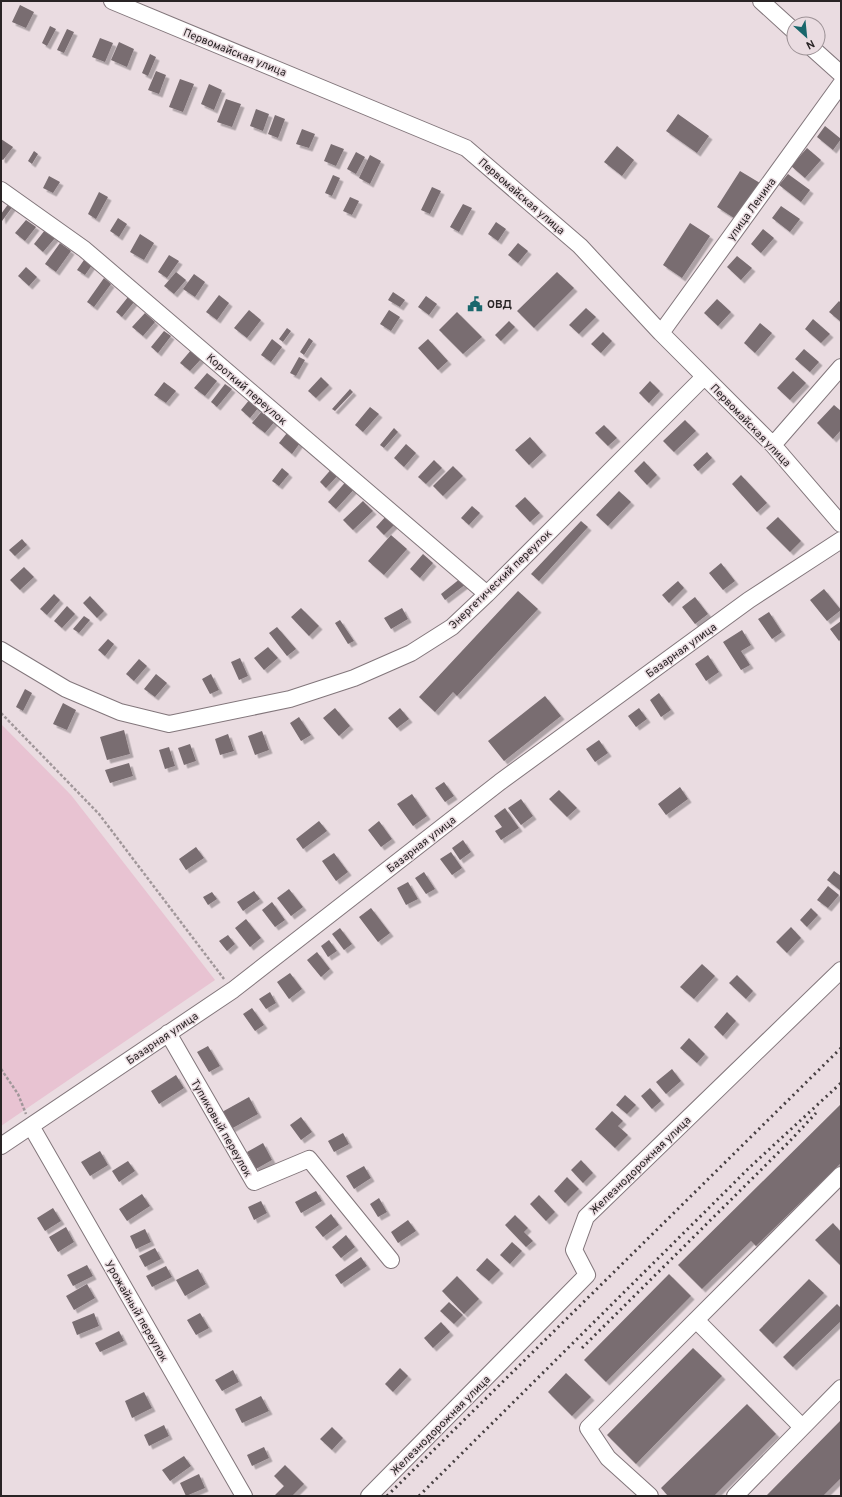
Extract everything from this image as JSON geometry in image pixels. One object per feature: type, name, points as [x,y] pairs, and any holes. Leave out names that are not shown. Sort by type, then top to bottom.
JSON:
[{"type":"street","name":"Первомайская улица","points":[[112,1],[466,148],[580,246],[661,333],[773,445],[841,524]]},
{"type":"street","points":[[761,1],[786,24]]},
{"type":"street","points":[[821,56],[841,74]]},
{"type":"street","name":"улица Ленина","points":[[661,333],[841,84]]},
{"type":"street","name":"Короткий переулок","points":[[1,190],[84,249],[487,594]]},
{"type":"street","points":[[773,445],[841,367]]},
{"type":"street","name":"Энергетический переулок","points":[[1,650],[66,688],[120,712],[169,724],[290,698],[354,678],[411,653],[452,627],[487,594],[704,377]]},
{"type":"street","name":"Базарная улица","points":[[1,1146],[233,990],[500,782],[749,600],[841,540]]},
{"type":"street","name":"Железнодорожная улица","points":[[369,1496],[587,1275],[574,1250],[586,1217],[841,970]]},
{"type":"street","name":"Тупиковый переулок","points":[[168,1033],[254,1182],[309,1159],[391,1260]]},
{"type":"street","name":"Урожайный переулок","points":[[31,1126],[244,1496]]},
{"type":"street","points":[[650,1496],[608,1458],[588,1428],[841,1174]]},
{"type":"street","points":[[696,1320],[802,1427]]},
{"type":"street","points":[[735,1496],[841,1388]]},
{"type":"path","points":[[1,713],[99,814],[233,990]]},
{"type":"path","points":[[1,1069],[18,1094],[31,1126]]},
{"type":"shaded area","points":[[1,724],[71,795],[215,980],[1,1126]]},
{"type":"building","points":[[20,5],[34,12],[26,28],[12,22]]},
{"type":"building","points":[[50,26],[56,29],[47,46],[42,43]]},
{"type":"building","points":[[67,29],[74,32],[64,53],[57,50]]},
{"type":"building","points":[[100,38],[113,43],[105,62],[92,57]]},
{"type":"building","points":[[119,42],[134,49],[127,67],[111,60]]},
{"type":"building","points":[[150,54],[156,57],[148,76],[142,73]]},
{"type":"building","points":[[156,71],[166,75],[159,94],[148,90]]},
{"type":"building","points":[[180,79],[194,84],[183,112],[169,107]]},
{"type":"building","points":[[209,84],[222,90],[214,110],[201,104]]},
{"type":"building","points":[[226,99],[241,104],[232,127],[217,122]]},
{"type":"building","points":[[256,109],[269,114],[263,131],[250,126]]},
{"type":"building","points":[[678,114],[709,136],[697,153],[666,131]]},
{"type":"building","points":[[275,115],[285,119],[278,138],[268,134]]},
{"type":"building","points":[[825,126],[841,139],[833,150],[817,137]]},
{"type":"building","points":[[302,129],[315,134],[309,148],[296,144]]},
{"type":"building","points":[[1,139],[13,147],[3,160],[1,159]]},
{"type":"building","points":[[331,144],[344,149],[336,166],[324,161]]},
{"type":"building","points":[[617,146],[634,160],[622,176],[604,162]]},
{"type":"building","points":[[807,148],[821,160],[805,178],[791,166]]},
{"type":"building","points":[[34,151],[38,154],[32,164],[28,161]]},
{"type":"building","points":[[356,152],[365,157],[356,174],[347,169]]},
{"type":"building","points":[[370,155],[381,161],[370,184],[359,178]]},
{"type":"building","points":[[740,171],[760,183],[737,220],[717,207]]},
{"type":"building","points":[[788,174],[810,190],[801,202],[779,185]]},
{"type":"building","points":[[333,175],[340,178],[332,196],[325,193]]},
{"type":"building","points":[[49,176],[60,182],[53,193],[43,188]]},
{"type":"building","points":[[432,187],[441,191],[430,214],[421,210]]},
{"type":"building","points":[[99,192],[108,197],[96,219],[88,214]]},
{"type":"building","points":[[350,197],[359,201],[352,215],[343,211]]},
{"type":"building","points":[[9,203],[13,206],[2,221],[1,214]]},
{"type":"building","points":[[463,204],[472,208],[459,232],[450,227]]},
{"type":"building","points":[[781,206],[800,219],[790,232],[772,218]]},
{"type":"building","points":[[118,218],[127,224],[119,237],[110,231]]},
{"type":"building","points":[[26,220],[36,227],[25,241],[15,233]]},
{"type":"building","points":[[496,222],[506,229],[498,241],[488,234]]},
{"type":"building","points":[[690,223],[710,236],[682,278],[663,265]]},
{"type":"building","points":[[763,229],[774,238],[761,253],[751,244]]},
{"type":"building","points":[[45,230],[55,238],[43,252],[34,244]]},
{"type":"building","points":[[140,234],[154,243],[144,260],[130,252]]},
{"type":"building","points":[[60,243],[71,251],[56,272],[45,264]]},
{"type":"building","points":[[518,243],[528,251],[518,263],[508,255]]},
{"type":"building","points":[[169,255],[179,261],[167,278],[158,272]]},
{"type":"building","points":[[737,256],[752,268],[741,280],[727,267]]},
{"type":"building","points":[[84,260],[92,265],[85,275],[77,270]]},
{"type":"building","points":[[26,267],[37,277],[29,286],[18,276]]},
{"type":"building","points":[[176,272],[186,280],[174,294],[164,286]]},
{"type":"building","points":[[557,272],[574,288],[534,328],[517,311]]},
{"type":"building","points":[[194,274],[205,282],[195,297],[183,289]]},
{"type":"building","points":[[104,278],[111,284],[94,307],[87,302]]},
{"type":"building","points":[[393,292],[405,300],[400,307],[388,300]]},
{"type":"building","points":[[219,295],[229,303],[217,320],[206,312]]},
{"type":"building","points":[[426,296],[437,304],[429,315],[418,307]]},
{"type":"building","points":[[128,297],[134,302],[122,317],[116,312]]},
{"type":"building","points":[[717,299],[731,312],[718,326],[704,313]]},
{"type":"building","points":[[839,301],[841,303],[841,322],[829,312]]},
{"type":"building","points":[[586,308],[596,317],[579,334],[569,325]]},
{"type":"building","points":[[249,310],[261,320],[247,338],[234,328]]},
{"type":"building","points":[[389,310],[400,317],[391,331],[380,324]]},
{"type":"building","points":[[457,312],[482,337],[463,354],[439,330]]},
{"type":"building","points":[[145,313],[155,322],[143,336],[132,327]]},
{"type":"building","points":[[813,319],[830,334],[821,343],[805,329]]},
{"type":"building","points":[[509,321],[515,327],[501,341],[495,335]]},
{"type":"building","points":[[760,323],[772,333],[755,353],[744,343]]},
{"type":"building","points":[[287,328],[291,331],[283,342],[279,339]]},
{"type":"building","points":[[164,331],[171,336],[158,353],[151,347]]},
{"type":"building","points":[[603,332],[612,341],[601,353],[591,344]]},
{"type":"building","points":[[309,338],[313,341],[304,355],[300,352]]},
{"type":"building","points":[[272,339],[282,347],[271,362],[261,355]]},
{"type":"building","points":[[428,339],[448,361],[438,370],[418,348]]},
{"type":"building","points":[[192,349],[202,358],[190,371],[180,363]]},
{"type":"building","points":[[804,349],[819,362],[810,372],[795,359]]},
{"type":"building","points":[[299,357],[305,360],[296,376],[290,373]]},
{"type":"building","points":[[793,371],[806,383],[790,400],[777,388]]},
{"type":"building","points":[[207,373],[217,381],[205,396],[194,388]]},
{"type":"building","points":[[321,377],[329,385],[316,398],[308,391]]},
{"type":"building","points":[[650,381],[660,391],[649,403],[639,393]]},
{"type":"building","points":[[164,382],[176,391],[166,403],[154,395]]},
{"type":"building","points":[[225,384],[232,389],[217,407],[211,402]]},
{"type":"building","points":[[350,389],[353,392],[335,411],[332,409]]},
{"type":"building","points":[[250,399],[259,407],[250,418],[241,410]]},
{"type":"building","points":[[834,405],[841,411],[841,430],[833,439],[817,423]]},
{"type":"building","points":[[370,407],[379,414],[363,432],[355,425]]},
{"type":"building","points":[[263,410],[276,420],[265,433],[252,423]]},
{"type":"building","points":[[685,420],[696,431],[674,452],[663,441]]},
{"type":"building","points":[[604,425],[617,438],[608,446],[595,433]]},
{"type":"building","points":[[394,428],[398,432],[384,448],[380,445]]},
{"type":"building","points":[[287,433],[300,443],[292,454],[279,443]]},
{"type":"building","points":[[530,437],[543,452],[529,465],[515,450]]},
{"type":"building","points":[[406,444],[416,453],[404,467],[394,458]]},
{"type":"building","points":[[707,452],[712,458],[698,471],[693,465]]},
{"type":"building","points":[[434,460],[442,468],[426,484],[418,477]]},
{"type":"building","points":[[644,461],[657,475],[647,485],[634,471]]},
{"type":"building","points":[[334,466],[341,472],[326,488],[320,482]]},
{"type":"building","points":[[453,466],[463,476],[443,496],[433,486]]},
{"type":"building","points":[[282,468],[289,474],[279,486],[272,481]]},
{"type":"building","points":[[741,475],[767,503],[757,512],[732,484]]},
{"type":"building","points":[[349,478],[358,485],[336,509],[328,502]]},
{"type":"building","points":[[619,491],[631,502],[608,526],[596,515]]},
{"type":"building","points":[[525,497],[540,513],[530,522],[515,506]]},
{"type":"building","points":[[363,501],[373,511],[353,530],[343,520]]},
{"type":"building","points":[[472,506],[480,513],[469,525],[461,518]]},
{"type":"building","points":[[388,514],[396,523],[384,535],[376,527]]},
{"type":"building","points":[[778,517],[801,541],[790,552],[766,528]]},
{"type":"building","points":[[581,521],[588,527],[539,581],[531,574]]},
{"type":"building","points":[[391,535],[407,549],[384,575],[368,561]]},
{"type":"building","points":[[22,539],[27,545],[15,556],[9,550]]},
{"type":"building","points":[[423,554],[433,563],[420,578],[410,569]]},
{"type":"building","points":[[721,563],[735,581],[723,590],[709,573]]},
{"type":"building","points":[[24,567],[34,577],[20,590],[10,580]]},
{"type":"building","points":[[461,578],[466,584],[445,600],[441,594]]},
{"type":"building","points":[[678,581],[684,588],[669,603],[662,595]]},
{"type":"building","points":[[824,589],[841,610],[827,621],[810,600]]},
{"type":"building","points":[[518,591],[538,609],[457,696],[453,692],[435,712],[419,697]]},
{"type":"building","points":[[54,594],[60,600],[47,615],[40,609]]},
{"type":"building","points":[[90,596],[104,611],[97,618],[83,603]]},
{"type":"building","points":[[695,597],[708,614],[695,624],[682,607]]},
{"type":"building","points":[[67,606],[75,614],[62,628],[54,621]]},
{"type":"building","points":[[301,608],[319,626],[309,636],[291,617]]},
{"type":"building","points":[[402,608],[408,619],[391,629],[384,618]]},
{"type":"building","points":[[769,612],[782,632],[772,639],[758,619]]},
{"type":"building","points":[[84,616],[90,620],[79,633],[73,629]]},
{"type":"building","points":[[340,620],[354,641],[348,644],[335,623]]},
{"type":"building","points":[[841,621],[841,639],[839,641],[830,629]]},
{"type":"building","points":[[277,627],[296,649],[287,656],[269,633]]},
{"type":"building","points":[[742,630],[751,645],[741,651],[750,665],[741,670],[723,642]]},
{"type":"building","points":[[108,639],[114,644],[105,656],[98,650]]},
{"type":"building","points":[[268,647],[278,658],[264,670],[254,658]]},
{"type":"building","points":[[708,655],[719,672],[706,681],[695,664]]},
{"type":"building","points":[[240,658],[248,676],[239,680],[231,662]]},
{"type":"building","points":[[139,659],[147,666],[134,681],[126,674]]},
{"type":"building","points":[[156,674],[167,683],[155,697],[144,689]]},
{"type":"building","points":[[211,674],[219,690],[210,694],[202,679]]},
{"type":"building","points":[[25,689],[32,693],[23,711],[16,707]]},
{"type":"building","points":[[659,693],[671,710],[661,717],[650,700]]},
{"type":"building","points":[[545,696],[561,716],[504,761],[488,741]]},
{"type":"building","points":[[63,703],[76,710],[67,730],[53,724]]},
{"type":"building","points":[[335,708],[350,726],[339,736],[323,718]]},
{"type":"building","points":[[400,708],[409,719],[397,728],[388,718]]},
{"type":"building","points":[[639,708],[647,719],[636,727],[628,716]]},
{"type":"building","points":[[299,717],[311,735],[301,741],[290,723]]},
{"type":"building","points":[[124,730],[130,754],[107,760],[100,737]]},
{"type":"building","points":[[262,731],[269,750],[255,755],[248,736]]},
{"type":"building","points":[[228,734],[234,751],[220,755],[215,739]]},
{"type":"building","points":[[599,740],[608,753],[595,762],[586,749]]},
{"type":"building","points":[[190,744],[196,761],[184,765],[178,748]]},
{"type":"building","points":[[169,747],[175,766],[165,769],[159,750]]},
{"type":"building","points":[[129,763],[133,776],[110,783],[105,770]]},
{"type":"building","points":[[444,782],[454,796],[445,802],[435,788]]},
{"type":"building","points":[[680,787],[688,799],[666,815],[658,804]]},
{"type":"building","points":[[559,790],[577,808],[567,817],[549,799]]},
{"type":"building","points":[[412,794],[427,816],[413,826],[397,804]]},
{"type":"building","points":[[521,799],[533,816],[521,825],[508,808]]},
{"type":"building","points":[[505,808],[519,828],[501,840],[495,831],[502,827],[494,816]]},
{"type":"building","points":[[319,821],[327,831],[303,849],[296,839]]},
{"type":"building","points":[[379,821],[392,839],[381,847],[368,830]]},
{"type":"building","points":[[463,840],[471,852],[460,860],[452,848]]},
{"type":"building","points":[[196,847],[204,858],[186,870],[179,859]]},
{"type":"building","points":[[451,852],[462,868],[452,875],[440,859]]},
{"type":"building","points":[[334,853],[348,872],[336,881],[322,861]]},
{"type":"building","points":[[834,871],[841,876],[841,891],[827,880]]},
{"type":"building","points":[[424,872],[435,889],[426,894],[415,878]]},
{"type":"building","points":[[408,882],[418,899],[406,905],[397,888]]},
{"type":"building","points":[[828,886],[839,895],[828,908],[817,900]]},
{"type":"building","points":[[289,889],[303,907],[291,916],[277,898]]},
{"type":"building","points":[[254,891],[260,899],[243,911],[237,902]]},
{"type":"building","points":[[212,892],[217,899],[208,905],[203,897]]},
{"type":"building","points":[[272,902],[285,920],[275,927],[262,910]]},
{"type":"building","points":[[371,908],[390,933],[378,942],[359,917]]},
{"type":"building","points":[[811,908],[818,915],[807,927],[800,920]]},
{"type":"building","points":[[246,919],[261,938],[250,947],[235,928]]},
{"type":"building","points":[[791,927],[801,938],[787,953],[776,942]]},
{"type":"building","points":[[340,928],[352,944],[344,950],[332,934]]},
{"type":"building","points":[[228,935],[235,944],[227,951],[219,941]]},
{"type":"building","points":[[329,940],[337,951],[328,957],[321,946]]},
{"type":"building","points":[[317,952],[330,969],[321,977],[307,960]]},
{"type":"building","points":[[702,964],[715,976],[694,999],[680,987]]},
{"type":"building","points":[[290,973],[302,989],[289,999],[277,982]]},
{"type":"building","points":[[737,975],[753,991],[746,999],[729,983]]},
{"type":"building","points":[[270,992],[276,1003],[266,1009],[259,999]]},
{"type":"building","points":[[252,1008],[264,1025],[255,1031],[243,1014]]},
{"type":"building","points":[[727,1012],[736,1021],[723,1036],[714,1027]]},
{"type":"building","points":[[689,1038],[705,1054],[697,1063],[680,1048]]},
{"type":"building","points":[[208,1046],[220,1066],[209,1072],[197,1052]]},
{"type":"building","points":[[672,1069],[681,1081],[666,1094],[656,1082]]},
{"type":"building","points":[[176,1075],[184,1088],[159,1104],[151,1091]]},
{"type":"building","points":[[650,1088],[661,1101],[652,1109],[641,1096]]},
{"type":"building","points":[[625,1095],[636,1105],[627,1114],[616,1105]]},
{"type":"building","points":[[249,1097],[258,1114],[231,1129],[222,1112]]},
{"type":"building","points":[[841,1104],[841,1163],[756,1246],[751,1241],[702,1289],[678,1265]]},
{"type":"building","points":[[612,1111],[623,1121],[618,1126],[628,1135],[615,1148],[595,1129]]},
{"type":"building","points":[[301,1117],[312,1132],[301,1140],[290,1125]]},
{"type":"building","points":[[343,1133],[349,1144],[334,1152],[328,1141]]},
{"type":"building","points":[[263,1143],[272,1160],[256,1169],[247,1152]]},
{"type":"building","points":[[100,1151],[108,1165],[90,1176],[81,1162]]},
{"type":"building","points":[[581,1160],[593,1173],[583,1183],[571,1170]]},
{"type":"building","points":[[128,1161],[135,1171],[119,1182],[112,1171]]},
{"type":"building","points":[[364,1166],[371,1178],[354,1189],[346,1176]]},
{"type":"building","points":[[567,1177],[579,1189],[565,1203],[554,1191]]},
{"type":"building","points":[[316,1191],[322,1201],[301,1213],[295,1202]]},
{"type":"building","points":[[142,1194],[150,1206],[127,1221],[119,1209]]},
{"type":"building","points":[[539,1195],[555,1212],[546,1221],[530,1204]]},
{"type":"building","points":[[379,1198],[387,1212],[378,1217],[370,1204]]},
{"type":"building","points":[[261,1201],[267,1213],[254,1220],[248,1207]]},
{"type":"building","points":[[53,1208],[61,1221],[45,1231],[37,1218]]},
{"type":"building","points":[[331,1214],[339,1225],[323,1237],[315,1227]]},
{"type":"building","points":[[515,1215],[528,1228],[524,1232],[533,1241],[526,1247],[505,1225]]},
{"type":"building","points":[[408,1220],[416,1231],[398,1243],[391,1232]]},
{"type":"building","points":[[833,1223],[841,1232],[841,1266],[815,1240]]},
{"type":"building","points":[[66,1227],[74,1242],[58,1252],[49,1237]]},
{"type":"building","points":[[145,1229],[151,1242],[136,1249],[130,1236]]},
{"type":"building","points":[[346,1235],[355,1247],[341,1258],[332,1247]]},
{"type":"building","points":[[512,1242],[522,1251],[510,1264],[500,1255]]},
{"type":"building","points":[[155,1248],[161,1259],[145,1267],[139,1256]]},
{"type":"building","points":[[361,1257],[367,1266],[341,1284],[335,1275]]},
{"type":"building","points":[[487,1258],[500,1270],[489,1281],[476,1270]]},
{"type":"building","points":[[87,1265],[93,1276],[73,1286],[67,1275]]},
{"type":"building","points":[[166,1266],[172,1277],[152,1287],[146,1276]]},
{"type":"building","points":[[198,1269],[206,1284],[185,1296],[176,1280]]},
{"type":"building","points":[[669,1274],[691,1296],[606,1382],[584,1360]]},
{"type":"building","points":[[457,1276],[479,1299],[464,1314],[442,1291]]},
{"type":"building","points":[[809,1279],[824,1293],[773,1344],[759,1330]]},
{"type":"building","points":[[87,1284],[95,1298],[74,1310],[66,1296]]},
{"type":"building","points":[[449,1302],[463,1315],[454,1324],[440,1311]]},
{"type":"building","points":[[837,1304],[841,1308],[841,1321],[793,1367],[783,1357]]},
{"type":"building","points":[[94,1313],[99,1326],[77,1335],[72,1322]]},
{"type":"building","points":[[200,1313],[209,1328],[196,1335],[187,1320]]},
{"type":"building","points":[[441,1322],[450,1332],[433,1348],[424,1338]]},
{"type":"building","points":[[119,1331],[124,1341],[100,1352],[95,1343]]},
{"type":"building","points":[[693,1348],[722,1376],[636,1464],[607,1435]]},
{"type":"building","points":[[400,1368],[408,1376],[393,1392],[385,1384]]},
{"type":"building","points":[[233,1370],[239,1382],[222,1391],[215,1380]]},
{"type":"building","points":[[566,1373],[591,1397],[572,1416],[548,1392]]},
{"type":"building","points":[[144,1392],[152,1408],[132,1418],[125,1401]]},
{"type":"building","points":[[261,1396],[269,1411],[242,1423],[235,1409]]},
{"type":"building","points":[[747,1404],[776,1434],[714,1496],[668,1496],[661,1488]]},
{"type":"building","points":[[841,1420],[841,1478],[823,1496],[766,1496]]},
{"type":"building","points":[[164,1425],[169,1436],[149,1446],[144,1435]]},
{"type":"building","points":[[332,1427],[343,1438],[332,1450],[320,1439]]},
{"type":"building","points":[[264,1447],[269,1458],[252,1466],[247,1455]]},
{"type":"building","points":[[184,1456],[191,1466],[170,1481],[162,1470]]},
{"type":"building","points":[[285,1465],[304,1484],[292,1496],[274,1496],[284,1486],[274,1476]]},
{"type":"building","points":[[199,1474],[205,1488],[186,1496],[180,1483]]},
{"type":"railway","points":[[387,1496],[841,1048]]},
{"type":"railway","points":[[419,1496],[750,1167],[841,1083]]},
{"type":"railway","points":[[582,1348],[789,1142],[816,1113]]},
{"type":"place","name":"ОВД","points":[[475,304]]}]
